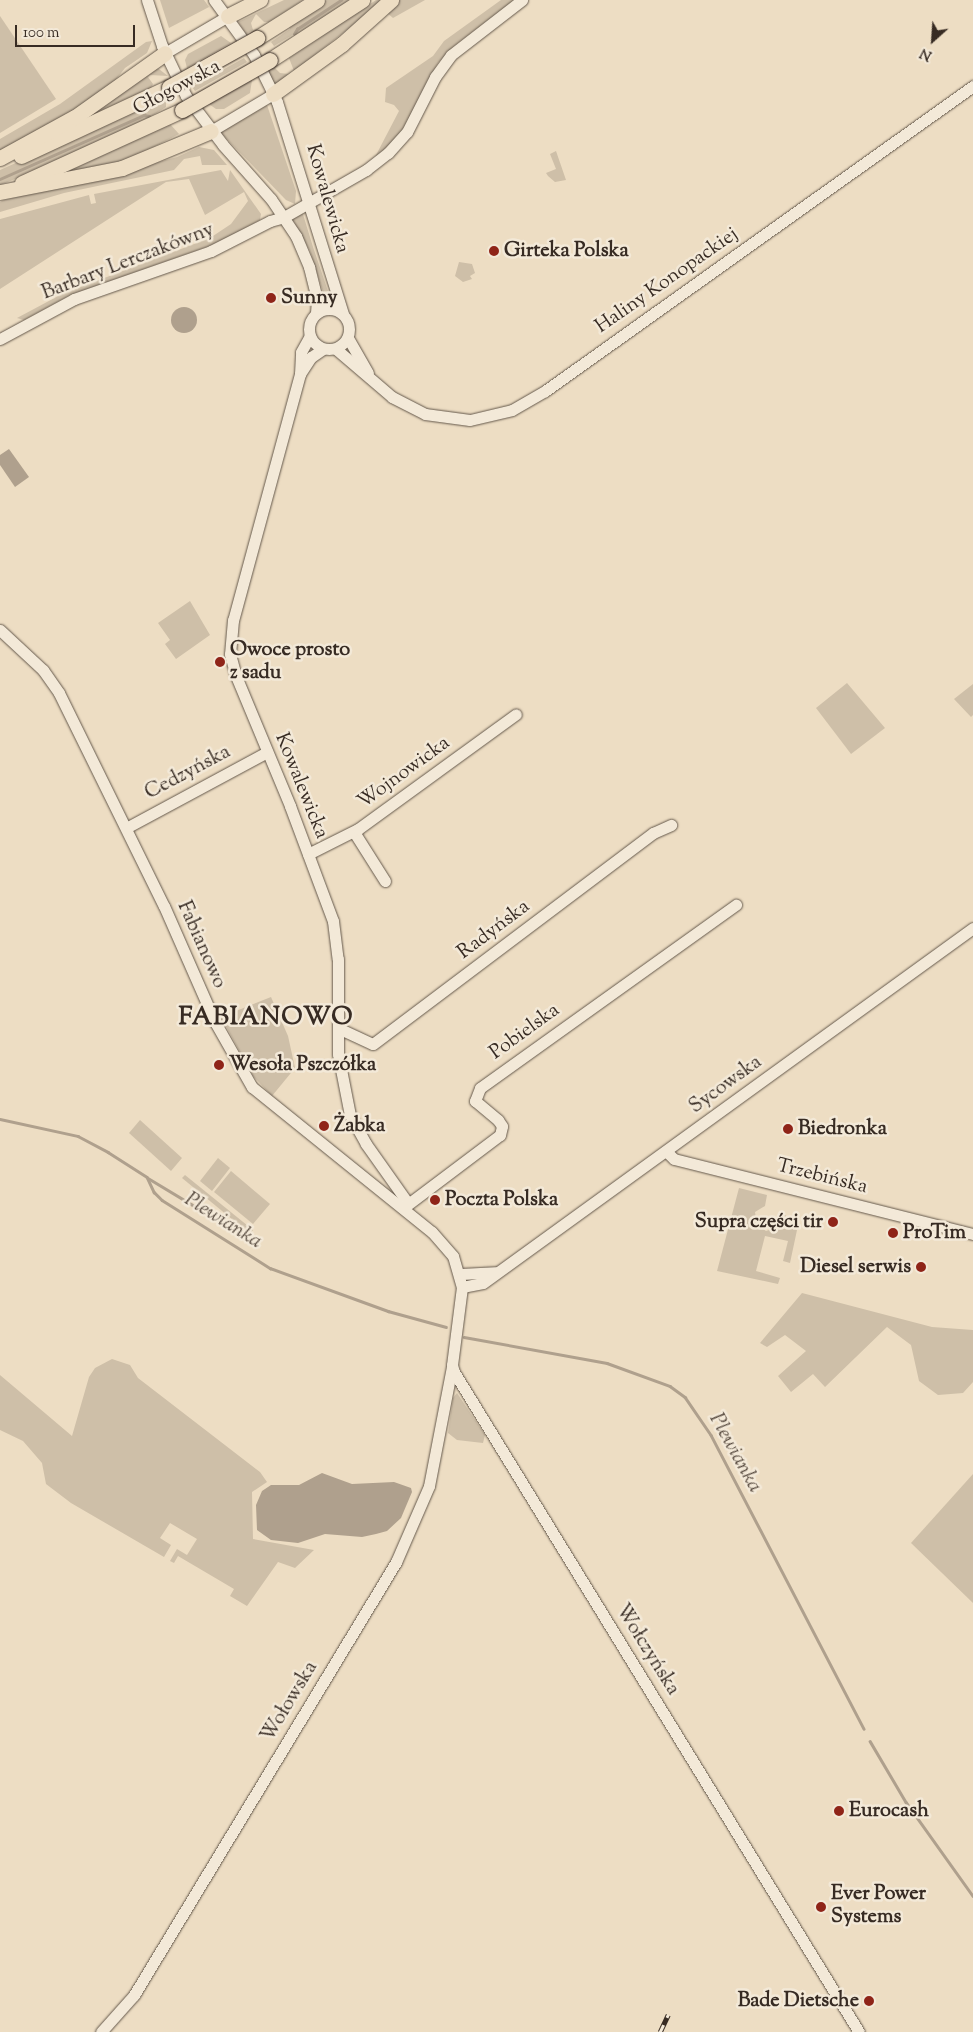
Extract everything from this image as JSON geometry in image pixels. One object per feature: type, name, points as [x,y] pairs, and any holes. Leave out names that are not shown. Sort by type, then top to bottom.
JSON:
[{"type":"main road","points":[[228,16],[260,0]]},
{"type":"main road","name":"Głogowska","points":[[0,164],[85,128],[169,87],[257,38],[317,0]]},
{"type":"main road","name":"Głogowska","points":[[0,192],[94,152],[182,110],[270,60],[362,0]]},
{"type":"main road","points":[[273,94],[342,44],[391,0]]},
{"type":"main road","points":[[0,158],[75,117],[165,53]]},
{"type":"main road","points":[[0,192],[122,168],[211,130]]},
{"type":"street","points":[[147,0],[165,53],[228,16],[214,0]]},
{"type":"street","name":"Barbary Lerczakówny","points":[[0,339],[66,302],[211,250],[270,221],[284,217],[366,170],[394,148],[412,124],[435,77],[451,55],[522,0]]},
{"type":"street","name":"Kowalewicka","points":[[228,16],[260,65],[273,94],[304,184],[343,314]]},
{"type":"street","name":"Kowalewicka","points":[[165,53],[186,95],[211,130],[271,199],[284,217],[304,255],[317,299],[316,313]]},
{"type":"street","name":"Haliny Konopackiej","points":[[336,349],[368,374],[392,397],[435,417],[478,420],[517,408],[973,86]]},
{"type":"street","points":[[211,130],[273,94]]},
{"type":"street","points":[[304,184],[317,190],[330,189]]},
{"type":"street","points":[[270,221],[271,199]]},
{"type":"street","points":[[330,308],[343,314],[350,326],[348,338],[336,349],[323,349],[310,336],[309,326],[316,313],[330,308]]},
{"type":"street","name":"Kowalewicka","points":[[310,336],[300,352],[300,374],[282,448],[233,620],[230,644],[236,676],[328,904],[337,942],[338,1054],[347,1107],[360,1134],[405,1206]]},
{"type":"street","name":"Haliny Konopackiej","points":[[348,338],[368,374]]},
{"type":"street","name":"Kowalewicka","points":[[300,374],[311,357],[323,349]]},
{"type":"street","name":"Fabianowo","points":[[0,630],[49,677],[126,828],[215,1022],[247,1079],[270,1104],[368,1181],[405,1206],[446,1246],[461,1274]]},
{"type":"street","name":"Wojnowicka","points":[[308,854],[354,832],[516,714]]},
{"type":"street","name":"Cedzyńska","points":[[126,828],[267,752]]},
{"type":"street","name":"Radyńska","points":[[338,1028],[373,1044],[653,834],[670,825]]},
{"type":"street","points":[[354,832],[385,881]]},
{"type":"street","name":"Pobielska","points":[[405,1206],[500,1136],[502,1126],[498,1120],[476,1100],[480,1088],[736,905]]},
{"type":"street","name":"Sycowska","points":[[462,1286],[483,1283],[973,928]]},
{"type":"street","name":"Trzebińska","points":[[666,1151],[674,1159],[973,1234]]},
{"type":"street","points":[[368,1181],[381,1166]]},
{"type":"street","points":[[452,1365],[462,1286],[461,1274],[499,1271]]},
{"type":"street","name":"Wołowska","points":[[107,2030],[134,1995],[396,1562],[429,1486],[452,1365]]},
{"type":"street","name":"Wołczyńska","points":[[452,1365],[859,2032]]},
{"type":"shaded area","points":[[160,0],[204,0],[209,7],[169,28]]},
{"type":"shaded area","points":[[284,0],[303,0],[269,22],[264,22],[256,14],[251,23],[253,30],[246,34],[238,22]]},
{"type":"shaded area","points":[[327,0],[352,0],[296,37],[294,34],[274,46],[271,42],[290,29],[288,25]]},
{"type":"shaded area","points":[[376,0],[385,0],[275,86],[268,71],[274,67],[280,73],[289,74],[294,71],[289,58]]},
{"type":"shaded area","points":[[398,0],[425,0],[393,18],[386,12]]},
{"type":"shaded area","points":[[501,0],[514,0],[454,46],[438,63],[398,138],[375,157],[399,111],[394,105],[385,102],[386,88],[433,56],[444,41]]},
{"type":"shaded area","points":[[0,16],[56,99],[0,133]]},
{"type":"shaded area","points":[[221,36],[231,43],[187,68],[185,60],[188,54]]},
{"type":"shaded area","points":[[152,41],[147,53],[125,68],[114,82],[86,105],[0,152],[0,139],[60,104],[146,42]]},
{"type":"shaded area","points":[[244,58],[247,62],[195,91],[192,87]]},
{"type":"shaded area","points":[[155,66],[168,76],[150,75],[148,77],[153,84],[151,88],[74,123]]},
{"type":"shaded area","points":[[252,80],[250,93],[224,109],[216,109],[209,104]]},
{"type":"shaded area","points":[[166,100],[166,107],[148,118],[53,164],[0,185],[0,170],[143,106],[145,110]]},
{"type":"shaded area","points":[[267,105],[296,191],[295,204],[286,200],[220,132]]},
{"type":"shaded area","points":[[170,124],[179,134],[132,158],[45,182]]},
{"type":"shaded area","points":[[199,147],[214,150],[227,165],[202,165],[200,156],[184,159],[174,170],[64,193],[0,212],[0,202],[4,200],[177,157]]},
{"type":"shaded area","points":[[556,151],[566,180],[555,182],[546,173],[556,169],[550,154]]},
{"type":"shaded area","points":[[221,170],[228,181],[230,170],[261,214],[260,220],[215,244],[70,295],[24,320],[17,318],[62,294],[210,238],[231,224],[248,201],[244,192],[205,215],[189,179],[166,182],[0,289],[0,219],[89,195],[91,204],[96,203],[94,194]]},
{"type":"shaded area","points":[[302,211],[328,291],[323,292],[310,251],[291,217]]},
{"type":"shaded area","points":[[459,262],[472,264],[475,273],[470,276],[472,279],[463,282],[455,276]]},
{"type":"shaded area","points":[[184,307],[193,311],[197,320],[193,329],[184,333],[175,329],[171,320],[175,311]]},
{"type":"shaded area","points":[[9,449],[29,477],[15,487],[0,465],[0,455]]},
{"type":"shaded area","points":[[190,601],[210,635],[176,659],[165,644],[170,640],[158,623]]},
{"type":"shaded area","points":[[847,683],[885,728],[851,754],[816,708]]},
{"type":"shaded area","points":[[973,684],[973,715],[971,717],[954,699]]},
{"type":"shaded area","points":[[271,997],[288,1036],[295,1068],[272,1096],[253,1076],[221,1017]]},
{"type":"shaded area","points":[[140,1120],[182,1158],[171,1171],[129,1133]]},
{"type":"shaded area","points":[[218,1158],[230,1168],[212,1191],[200,1181]]},
{"type":"shaded area","points":[[231,1171],[270,1204],[253,1224],[214,1192]]},
{"type":"shaded area","points":[[185,1175],[253,1230],[250,1234],[182,1178]]},
{"type":"shaded area","points":[[739,1188],[767,1195],[765,1206],[755,1212],[757,1225],[766,1231],[772,1229],[780,1213],[789,1217],[790,1227],[797,1230],[790,1263],[783,1261],[788,1241],[765,1236],[756,1271],[780,1278],[778,1284],[717,1271]]},
{"type":"shaded area","points":[[802,1293],[932,1327],[973,1330],[973,1382],[963,1393],[938,1395],[919,1381],[911,1345],[887,1327],[825,1387],[813,1374],[791,1392],[778,1376],[806,1351],[785,1335],[767,1347],[760,1343]]},
{"type":"shaded area","points":[[112,1359],[130,1365],[138,1378],[260,1472],[267,1482],[252,1492],[253,1539],[314,1550],[295,1568],[278,1562],[247,1606],[230,1596],[234,1589],[178,1556],[174,1563],[170,1561],[177,1549],[187,1555],[197,1539],[170,1523],[160,1538],[171,1545],[164,1557],[71,1503],[46,1484],[42,1463],[23,1441],[0,1430],[0,1375],[72,1436],[89,1377],[95,1368]]},
{"type":"shaded area","points":[[457,1393],[485,1435],[483,1443],[457,1440],[448,1433],[453,1398]]},
{"type":"shaded area","points":[[322,1473],[352,1484],[394,1482],[411,1488],[412,1492],[401,1518],[387,1531],[376,1534],[362,1537],[325,1534],[298,1543],[271,1540],[257,1530],[256,1505],[262,1491],[271,1485],[299,1485]]},
{"type":"shaded area","points":[[973,1474],[973,1603],[911,1543]]},
{"type":"waterway","points":[[294,34],[297,29],[341,0]]},
{"type":"waterway","points":[[0,179],[144,115],[149,116]]},
{"type":"waterway","name":"Plewianka","points":[[0,1119],[78,1136],[108,1152],[147,1177],[154,1192],[162,1200],[270,1268],[388,1311],[446,1327]]},
{"type":"waterway","points":[[148,1178],[206,1213]]},
{"type":"waterway","name":"Plewianka","points":[[464,1337],[607,1363],[670,1386],[685,1397],[711,1435],[864,1729]]},
{"type":"waterway","name":"Plewianka","points":[[870,1741],[906,1802],[973,1896]]},
{"type":"railway","points":[[660,2032],[668,2015]]},
{"type":"place","name":"Girteka Polska","points":[[494,251]]},
{"type":"place","name":"Sunny","points":[[271,298]]},
{"type":"place","name":"Owoce prosto z sadu","points":[[220,662]]},
{"type":"place","name":"Wesoła Pszczółka","points":[[219,1065]]},
{"type":"place","name":"Żabka","points":[[324,1126]]},
{"type":"place","name":"Biedronka","points":[[788,1129]]},
{"type":"place","name":"Poczta Polska","points":[[435,1200]]},
{"type":"place","name":"Supra części tir","points":[[833,1222]]},
{"type":"place","name":"ProTim","points":[[893,1233]]},
{"type":"place","name":"Diesel serwis","points":[[921,1267]]},
{"type":"place","name":"Eurocash","points":[[839,1811]]},
{"type":"place","name":"Ever Power Systems","points":[[821,1907]]},
{"type":"place","name":"Bade Dietsche","points":[[869,2001]]},
{"type":"district","name":"FABIANOWO","points":[[266,1018]]}]
